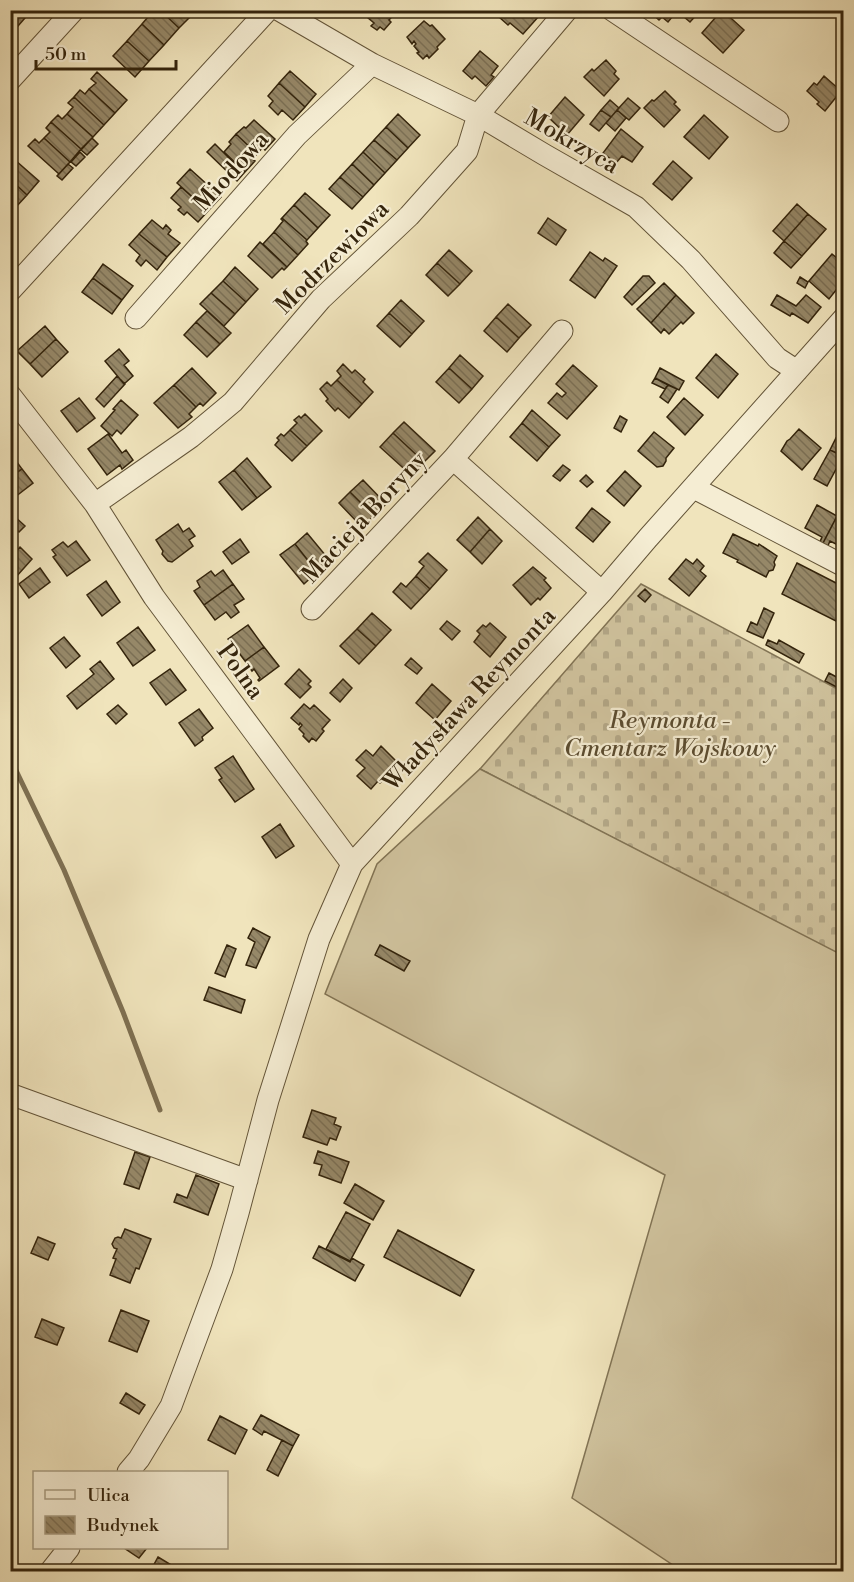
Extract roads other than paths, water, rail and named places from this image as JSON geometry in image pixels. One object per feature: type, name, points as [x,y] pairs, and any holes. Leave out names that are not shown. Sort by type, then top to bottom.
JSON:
[{"type":"street","points":[[10,80],[74,10]]},
{"type":"street","points":[[10,291],[268,10]]},
{"type":"street","name":"Mokrzyca","points":[[279,10],[372,64],[478,115],[636,207],[691,260],[777,358],[797,370]]},
{"type":"street","name":"Modrzewiowa","points":[[95,504],[191,436],[233,402],[321,298],[409,216],[467,151],[478,115],[567,10]]},
{"type":"street","points":[[612,10],[778,121]]},
{"type":"street","name":"Miodowa","points":[[136,318],[297,135],[372,64]]},
{"type":"street","name":"Władysława Reymonta","points":[[131,1471],[171,1406],[222,1269],[268,1100],[320,939],[352,864],[602,592],[843,318]]},
{"type":"street","name":"Macieja Boryny","points":[[312,609],[453,459],[562,331]]},
{"type":"street","name":"Polna","points":[[10,394],[95,504],[154,597],[352,864]]},
{"type":"street","name":"Macieja Boryny","points":[[453,459],[602,592]]},
{"type":"street","points":[[694,488],[843,566]]},
{"type":"street","points":[[10,1094],[247,1180]]},
{"type":"street","points":[[50,1572],[68,1549]]},
{"type":"waterway","points":[[10,758],[64,870],[123,1012],[160,1110]]},
{"type":"park label","name":"Reymonta - Cmentarz Wojskowy","points":[[670,734]]}]
